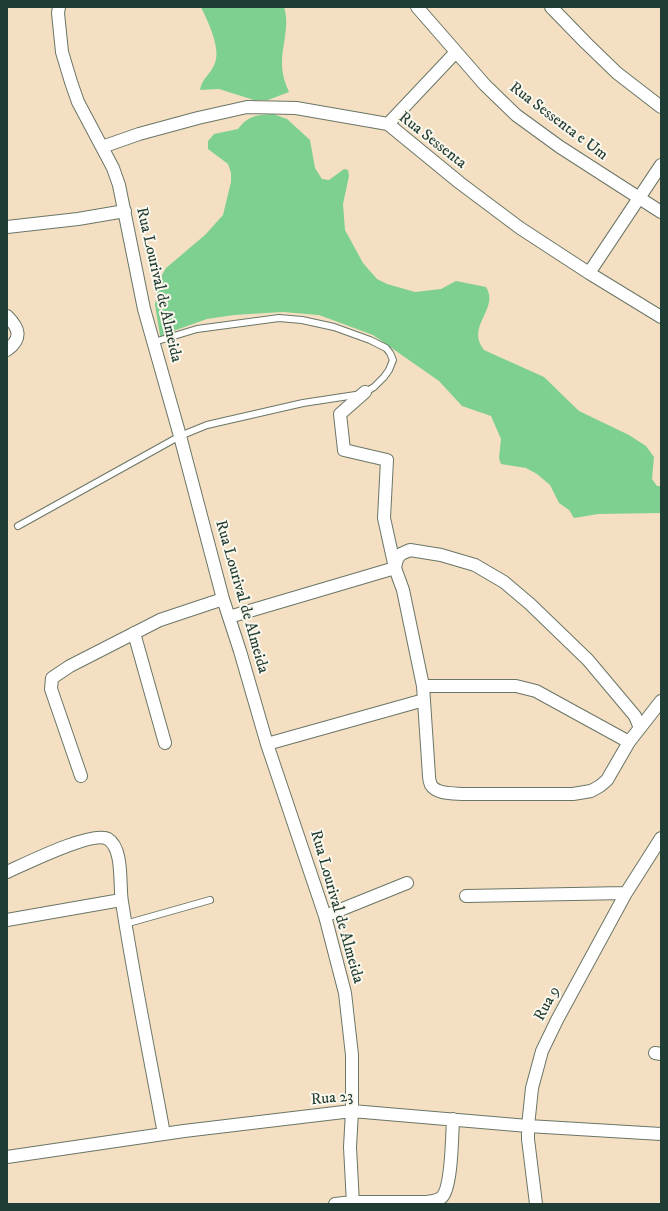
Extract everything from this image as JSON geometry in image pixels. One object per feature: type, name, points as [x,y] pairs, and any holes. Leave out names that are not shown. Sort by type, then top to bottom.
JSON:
[{"type":"street","name":"Rua Lourival de Almeida","points":[[59,7],[58,14],[62,52],[78,102],[113,168],[119,185],[144,309],[180,436],[223,599],[267,744],[325,916],[345,993],[352,1055],[352,1111],[350,1147],[353,1203]]},
{"type":"street","name":"Rua Sessenta e Um","points":[[417,7],[485,85],[516,115],[560,147],[661,212]]},
{"type":"street","points":[[551,7],[586,44],[617,73],[661,107]]},
{"type":"street","points":[[388,124],[455,52]]},
{"type":"street","name":"Rua Sessenta","points":[[102,147],[139,134],[198,118],[247,107],[296,108],[388,124],[460,183],[520,228],[588,273],[661,317]]},
{"type":"street","points":[[588,273],[661,165]]},
{"type":"street","points":[[7,228],[78,219],[124,211]]},
{"type":"street","points":[[7,316],[18,331],[18,338],[7,350]]},
{"type":"street","points":[[365,392],[340,414],[344,450],[387,460],[384,518],[395,568],[403,590],[423,686],[430,784],[434,788],[447,793],[573,794],[591,791],[607,780],[629,742],[661,701]]},
{"type":"street","points":[[395,568],[397,559],[401,554],[410,550],[417,550],[475,565],[504,582],[530,604],[588,660],[635,716],[640,728]]},
{"type":"street","points":[[229,617],[395,568]]},
{"type":"street","points":[[81,776],[51,689],[52,678],[70,666],[160,620],[223,599]]},
{"type":"street","points":[[134,633],[165,743]]},
{"type":"street","points":[[423,686],[516,686],[536,691],[629,742]]},
{"type":"street","points":[[267,744],[424,700]]},
{"type":"street","points":[[7,872],[82,840],[98,837],[110,840],[118,853],[121,900],[164,1134]]},
{"type":"street","name":"Rua 9","points":[[536,1204],[528,1139],[528,1126],[532,1088],[542,1051],[557,1020],[626,893],[661,838]]},
{"type":"street","points":[[325,916],[407,883]]},
{"type":"street","points":[[466,896],[626,893]]},
{"type":"street","points":[[7,920],[121,900]]},
{"type":"street","name":"Rua 23","points":[[7,1157],[164,1134],[352,1111],[528,1126],[661,1134]]},
{"type":"street","points":[[335,1204],[427,1202],[437,1200],[441,1197],[445,1190],[450,1171],[453,1119]]},
{"type":"lane","points":[[18,526],[180,436],[207,426],[303,403],[362,394],[374,387],[384,377],[389,370],[392,360],[390,353],[386,348],[370,340],[334,327],[302,320],[278,318],[197,329],[154,342]]},
{"type":"lane","points":[[125,924],[210,900]]},
{"type":"green space","points":[[201,7],[284,7],[286,14],[286,28],[282,68],[289,92],[268,100],[254,100],[219,89],[200,90],[203,82],[215,63],[216,57],[213,35]]},
{"type":"green space","points":[[273,114],[287,119],[310,140],[315,168],[322,179],[329,180],[344,169],[348,170],[349,176],[343,204],[345,230],[363,263],[377,279],[387,284],[415,292],[441,289],[456,281],[486,287],[489,295],[489,303],[478,333],[479,341],[484,350],[544,377],[579,411],[629,435],[646,446],[654,457],[652,479],[657,486],[661,486],[661,513],[598,514],[574,518],[569,510],[559,503],[550,485],[537,474],[526,468],[501,464],[499,458],[501,439],[491,416],[462,406],[439,381],[373,335],[319,315],[283,312],[234,315],[207,319],[176,330],[161,341],[155,305],[159,280],[166,268],[205,235],[223,215],[231,182],[231,173],[228,164],[208,149],[208,141],[214,134],[238,129],[245,121],[253,117]]}]
